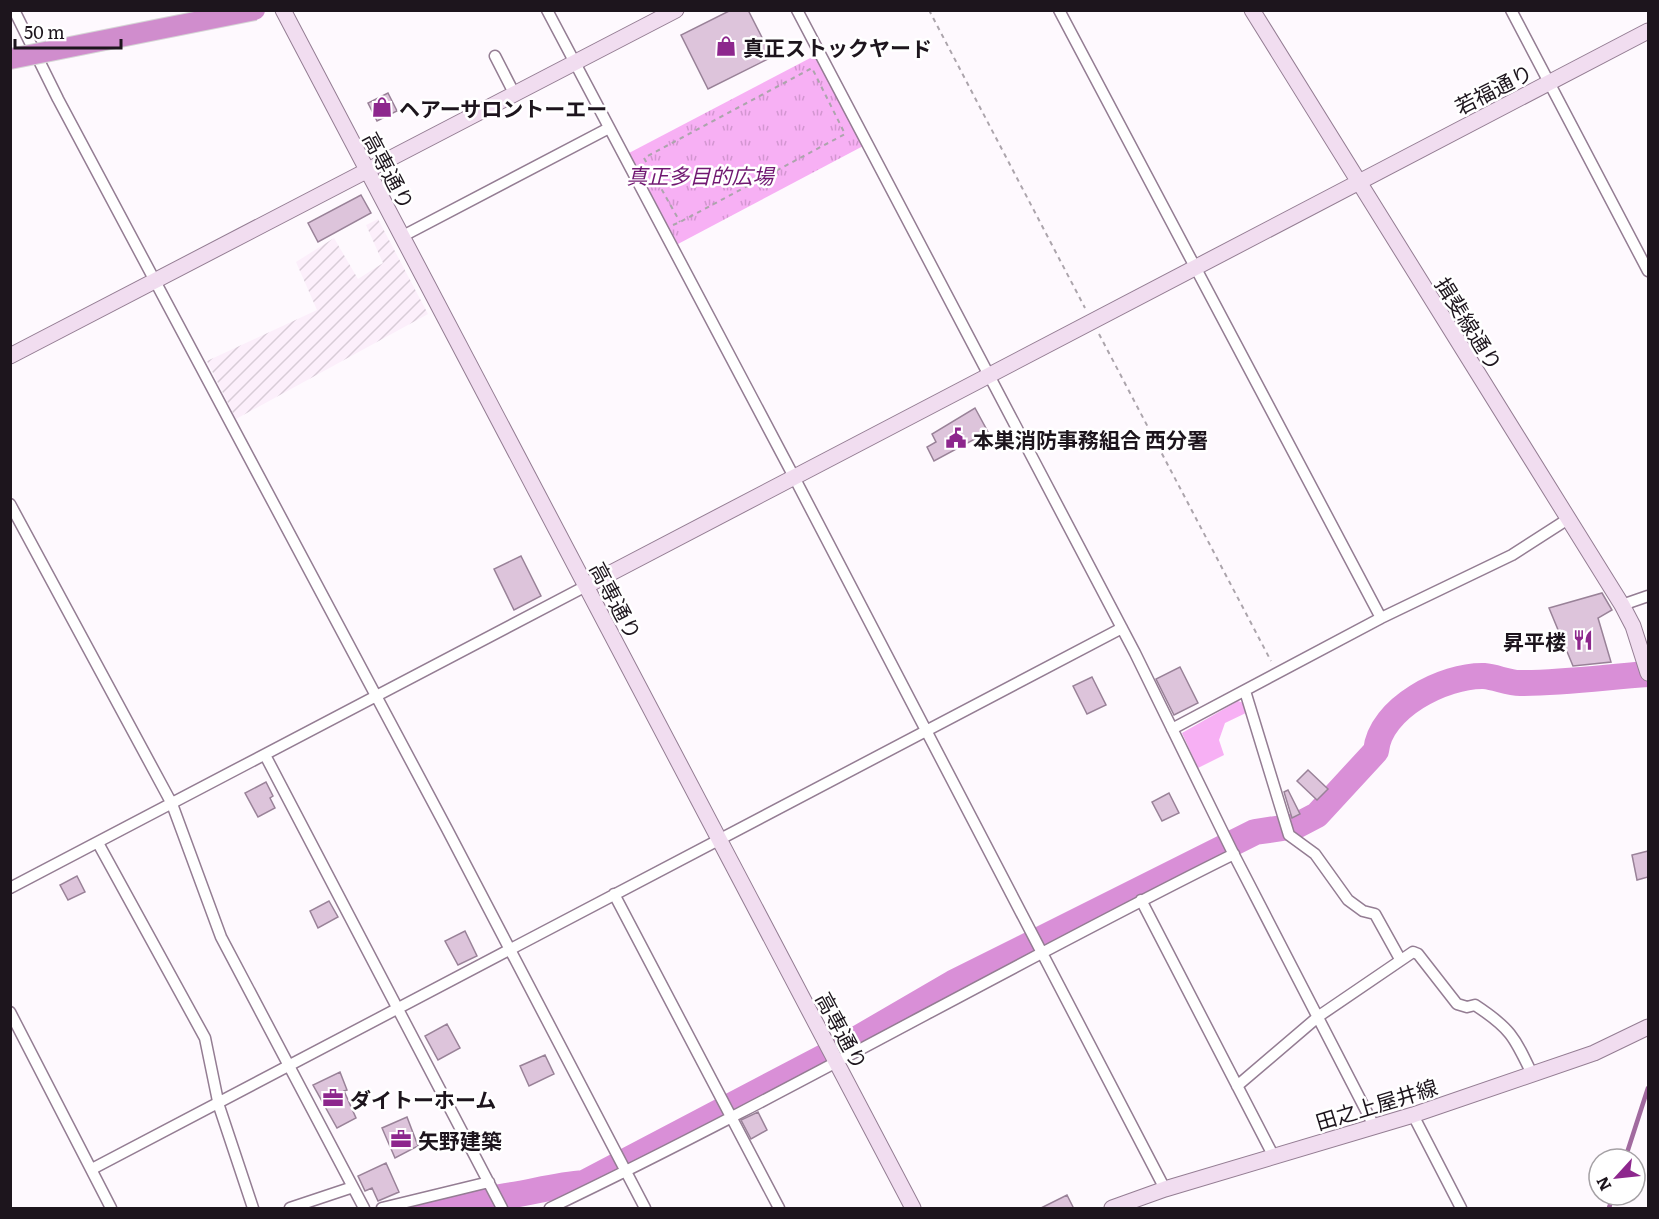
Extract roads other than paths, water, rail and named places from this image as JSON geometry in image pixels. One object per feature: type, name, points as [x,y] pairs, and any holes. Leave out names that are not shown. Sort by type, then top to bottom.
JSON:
[{"type":"highway","points":[[10,58],[255,10]]},
{"type":"street","points":[[14,10],[155,282],[510,949],[645,1209]]},
{"type":"street","name":"高専通り","points":[[283,10],[914,1209]]},
{"type":"street","points":[[547,10],[794,477],[1165,1189]]},
{"type":"street","points":[[10,356],[676,10]]},
{"type":"street","points":[[797,10],[1122,628],[1233,853],[1374,1126]]},
{"type":"street","points":[[1059,10],[1381,618]]},
{"type":"street","name":"揖斐線通り","points":[[1252,10],[1622,605],[1647,664]]},
{"type":"street","points":[[1511,10],[1648,271]]},
{"type":"street","name":"若福通り","points":[[586,586],[1648,31]]},
{"type":"street","points":[[495,56],[515,95]]},
{"type":"street","points":[[401,237],[609,128]]},
{"type":"street","points":[[10,504],[172,804],[222,937],[364,1209]]},
{"type":"street","points":[[1172,729],[1381,618],[1512,555],[1568,519]]},
{"type":"street","points":[[10,888],[586,586]]},
{"type":"street","points":[[1622,605],[1648,596]]},
{"type":"street","points":[[92,1169],[1122,628]]},
{"type":"street","points":[[1245,691],[1289,835],[1315,854],[1347,900],[1363,911],[1375,914],[1400,959]]},
{"type":"street","points":[[265,755],[502,1209]]},
{"type":"street","points":[[98,843],[205,1038],[218,1104],[253,1209]]},
{"type":"street","points":[[550,1209],[731,1118],[1233,853]]},
{"type":"street","points":[[614,894],[778,1209]]},
{"type":"street","points":[[1141,900],[1274,1157]]},
{"type":"street","points":[[1237,1086],[1319,1016],[1413,952],[1418,954],[1457,1004],[1467,1007],[1475,1005],[1505,1025],[1514,1036],[1532,1074]]},
{"type":"street","points":[[10,1012],[111,1209]]},
{"type":"street","name":"田之上屋井線","points":[[1112,1209],[1138,1204],[1165,1189],[1413,1115],[1594,1053],[1648,1027]]},
{"type":"street","points":[[1413,1115],[1461,1209]]},
{"type":"street","points":[[382,1209],[489,1182]]},
{"type":"street","points":[[290,1209],[353,1186]]},
{"type":"waterway","points":[[421,1208],[441,1203],[500,1197],[584,1183],[843,1047],[953,983],[1255,832],[1296,826],[1317,815],[1376,751],[1380,735],[1401,708],[1433,688],[1468,677],[1484,676],[1520,683],[1648,674]]},
{"type":"waterway","points":[[1629,1147],[1648,1088]]},
{"type":"place","name":"真正ストックヤード","points":[[726,46]]},
{"type":"place","name":"ヘアーサロントーエー","points":[[382,107]]},
{"type":"place","name":"本巣消防事務組合 西分署","points":[[956,438]]},
{"type":"place","name":"昇平楼","points":[[1583,640]]},
{"type":"place","name":"ダイトーホーム","points":[[333,1098]]},
{"type":"place","name":"矢野建築","points":[[401,1139]]},
{"type":"park label","name":"真正多目的広場","points":[[700,174]]}]
